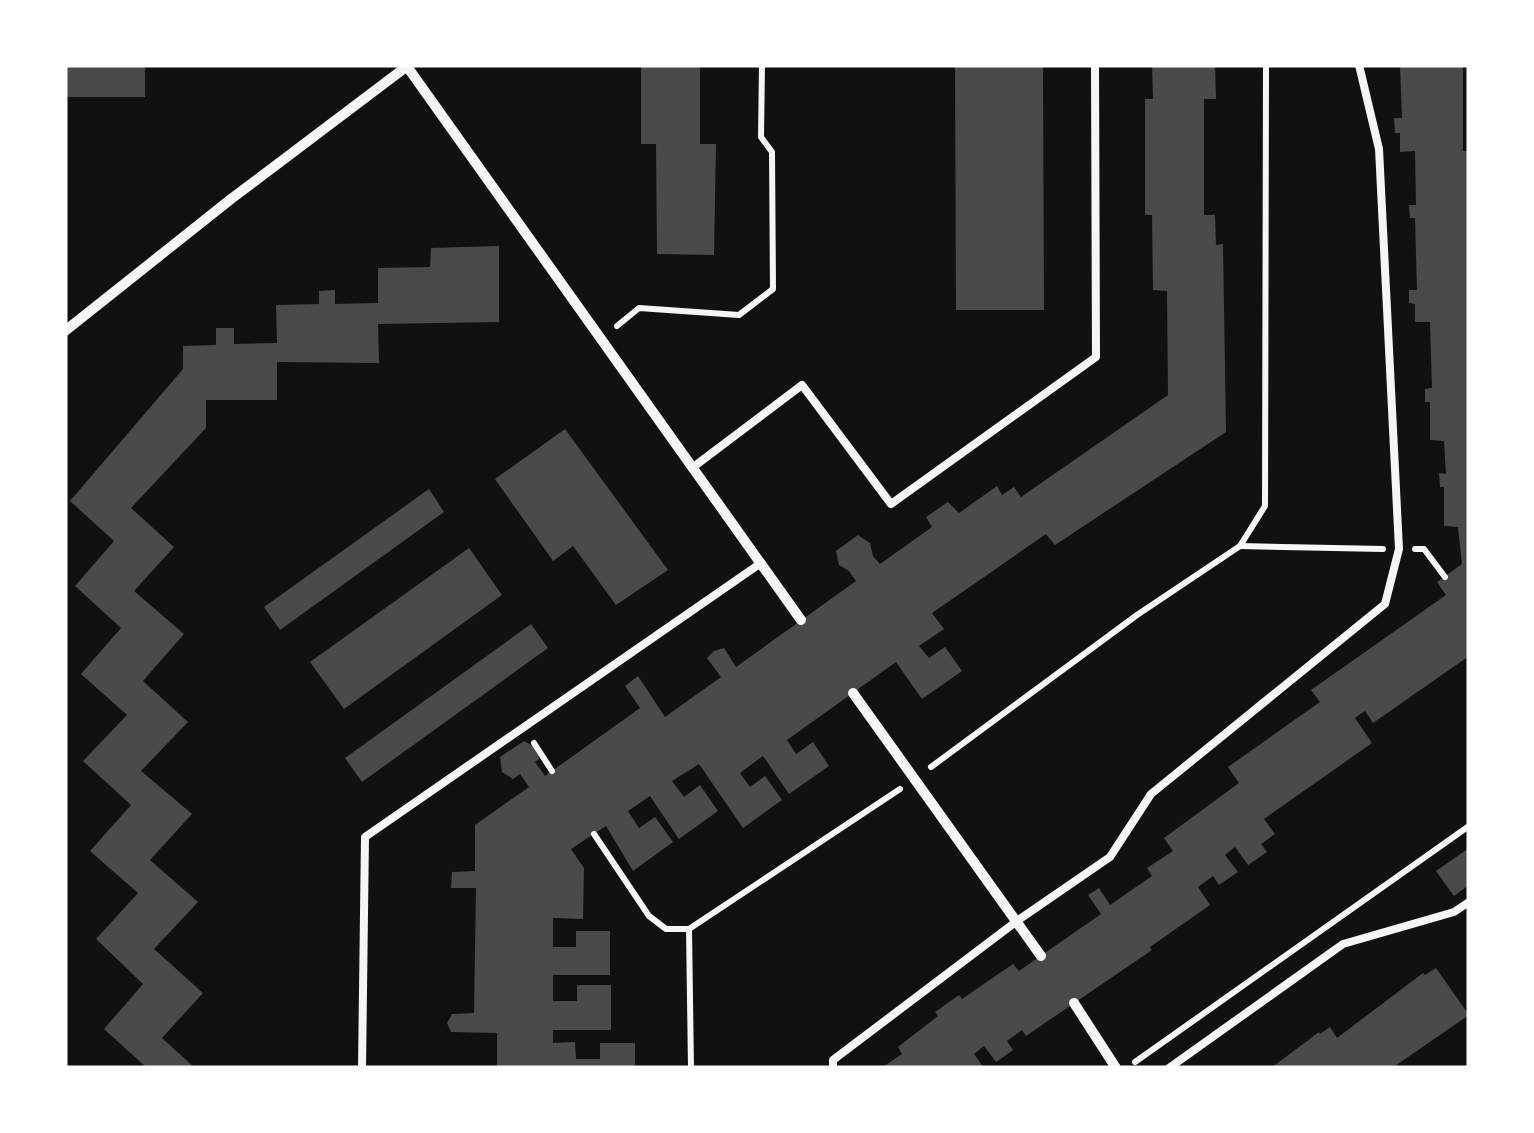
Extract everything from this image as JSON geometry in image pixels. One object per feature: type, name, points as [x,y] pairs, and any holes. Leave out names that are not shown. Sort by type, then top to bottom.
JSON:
[{"type":"street","points":[[65,331],[406,66],[801,620]]},
{"type":"street","points":[[853,692],[1041,956]]},
{"type":"street","points":[[1074,1003],[1116,1068]]},
{"type":"lane","points":[[692,468],[802,385],[891,504],[1096,357],[1095,65]]},
{"type":"lane","points":[[833,1068],[833,1060],[1017,921],[1110,857],[1151,794],[1385,604],[1399,549],[1378,149],[1359,65]]},
{"type":"lane","points":[[362,1068],[366,836],[761,563]]},
{"type":"lane","points":[[1169,1068],[1343,944],[1454,912],[1469,902]]},
{"type":"path","points":[[601,339],[639,308],[738,315],[773,289],[772,152],[762,137],[762,65]]},
{"type":"path","points":[[594,834],[650,916],[666,928],[688,929],[915,779],[1137,615],[1240,546],[1266,506],[1266,65]]},
{"type":"path","points":[[1240,546],[1424,549],[1445,577]]},
{"type":"path","points":[[524,728],[552,770]]},
{"type":"path","points":[[1127,1068],[1469,826]]},
{"type":"path","points":[[688,929],[691,1068]]},
{"type":"building","points":[[65,65],[145,65],[145,97],[65,97]]},
{"type":"building","points":[[641,65],[700,65],[700,144],[716,144],[714,255],[657,254],[656,144],[641,144]]},
{"type":"building","points":[[955,65],[1043,65],[1044,310],[956,310]]},
{"type":"building","points":[[1152,65],[1215,65],[1216,99],[1204,99],[1204,215],[1215,215],[1216,245],[1223,244],[1226,432],[1055,545],[1046,534],[932,613],[944,629],[919,646],[929,658],[945,647],[962,671],[922,699],[896,662],[787,740],[796,754],[813,742],[829,766],[789,794],[763,756],[740,773],[750,787],[765,776],[782,800],[743,828],[699,764],[672,781],[684,797],[700,785],[718,811],[679,839],[650,796],[628,811],[639,828],[655,817],[673,842],[633,871],[606,826],[571,849],[584,868],[583,919],[553,918],[553,947],[576,947],[576,931],[610,931],[610,975],[553,975],[553,1001],[577,1001],[577,985],[611,985],[611,1030],[553,1030],[553,1043],[575,1042],[576,1059],[600,1059],[600,1043],[635,1043],[635,1068],[497,1068],[497,1033],[451,1032],[447,1023],[452,1014],[474,1013],[476,888],[451,888],[452,872],[475,871],[475,825],[529,787],[520,774],[513,779],[502,772],[500,757],[524,741],[536,748],[539,759],[535,762],[545,776],[640,708],[625,686],[638,676],[665,717],[721,677],[707,658],[714,651],[724,648],[736,667],[856,581],[839,565],[836,551],[858,535],[870,543],[880,564],[932,527],[926,517],[948,502],[959,513],[997,486],[1002,495],[1014,487],[1021,497],[1168,395],[1167,291],[1153,290],[1152,215],[1145,215],[1145,99],[1153,99]]},
{"type":"building","points":[[1400,65],[1463,65],[1463,151],[1469,151],[1469,656],[1373,723],[1365,711],[1355,718],[1372,743],[1264,819],[1275,834],[1261,844],[1267,852],[1248,865],[1235,847],[1225,855],[1238,872],[1219,885],[1213,876],[1198,887],[1210,905],[1150,947],[1152,950],[1026,1036],[1022,1030],[1007,1041],[1013,1050],[996,1062],[984,1046],[974,1054],[984,1068],[881,1068],[902,1054],[898,1047],[959,995],[962,999],[1013,964],[1019,971],[1101,914],[1088,895],[1099,888],[1110,905],[1152,876],[1147,868],[1173,851],[1164,838],[1239,783],[1228,767],[1320,702],[1311,690],[1446,595],[1437,582],[1462,564],[1458,527],[1444,526],[1444,487],[1440,487],[1439,473],[1446,474],[1444,441],[1430,440],[1430,402],[1425,402],[1425,389],[1432,388],[1430,322],[1415,322],[1415,304],[1409,303],[1409,290],[1417,290],[1415,218],[1410,218],[1409,205],[1416,205],[1415,151],[1400,152],[1400,133],[1395,133],[1394,118],[1402,118]]},
{"type":"building","points":[[499,246],[499,322],[378,324],[379,363],[277,362],[277,400],[206,400],[206,428],[131,508],[174,547],[134,591],[184,634],[143,681],[188,722],[141,771],[192,814],[150,860],[198,902],[154,949],[203,993],[162,1038],[195,1068],[147,1068],[104,1029],[143,984],[96,939],[138,893],[90,851],[131,805],[83,761],[127,715],[81,674],[121,628],[75,586],[114,541],[70,501],[183,369],[183,346],[216,345],[216,328],[234,328],[234,344],[277,343],[276,305],[319,304],[319,291],[335,290],[335,304],[378,303],[378,268],[430,267],[431,248]]},
{"type":"building","points":[[565,429],[668,570],[616,605],[573,546],[553,561],[495,479]]},
{"type":"building","points":[[429,489],[444,512],[280,630],[264,607]]},
{"type":"building","points":[[469,548],[502,595],[344,709],[310,662]]},
{"type":"building","points":[[531,624],[548,648],[362,782],[345,758]]},
{"type":"building","points":[[1469,848],[1469,885],[1454,896],[1436,871]]},
{"type":"building","points":[[1436,968],[1469,1015],[1392,1068],[1271,1068],[1330,1027],[1337,1038],[1423,973]]}]
